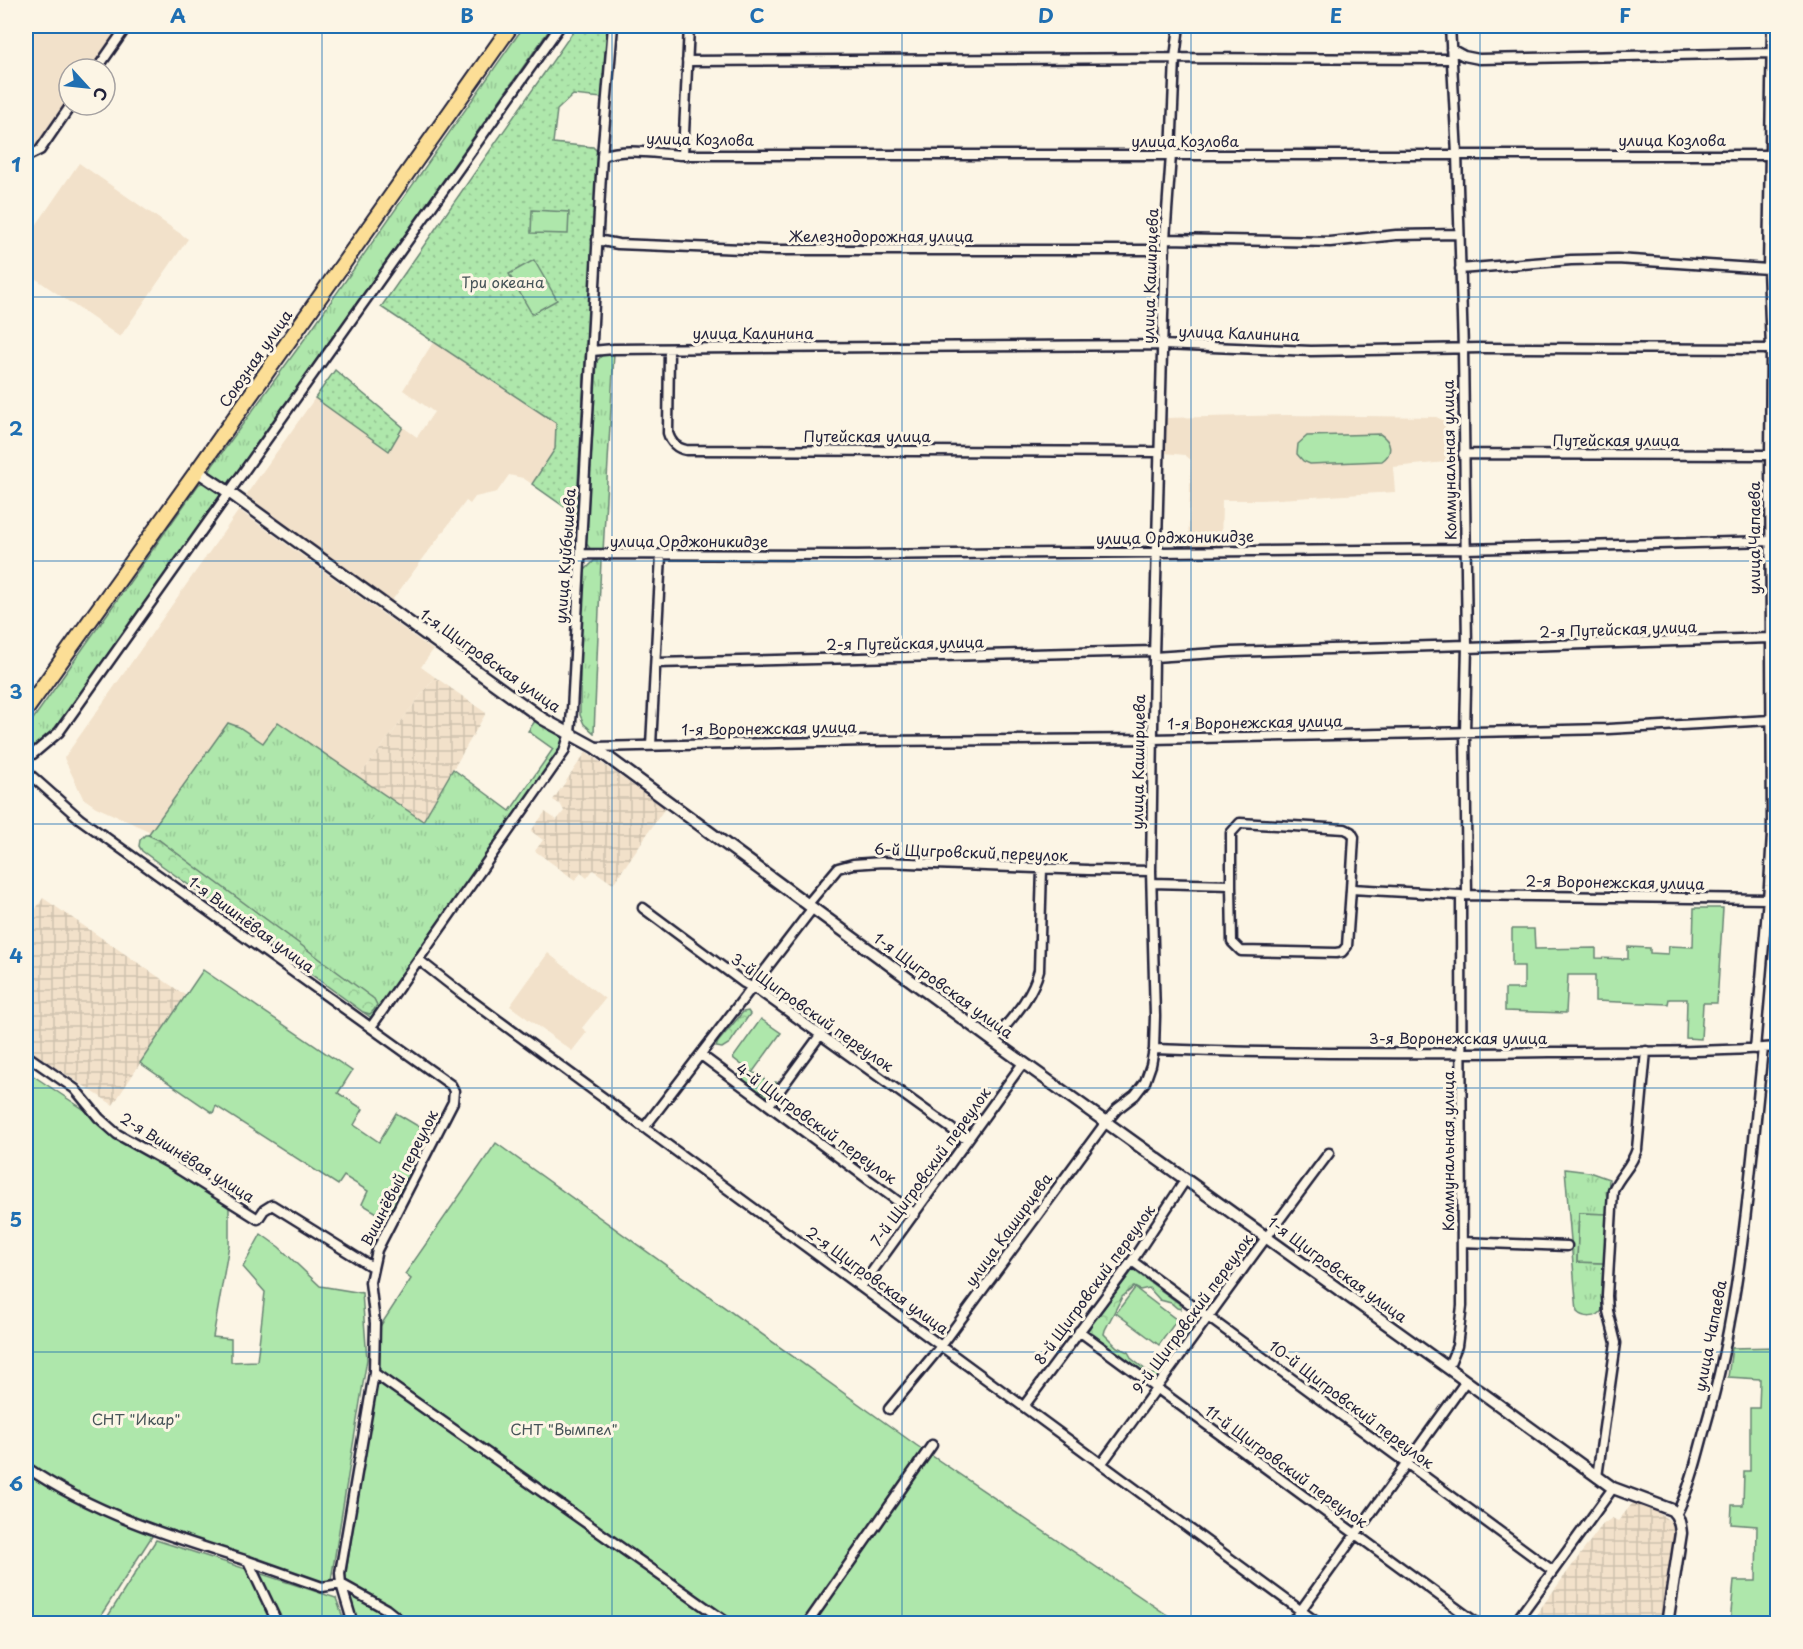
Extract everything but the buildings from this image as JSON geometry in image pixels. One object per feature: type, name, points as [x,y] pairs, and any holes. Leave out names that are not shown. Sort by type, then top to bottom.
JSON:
[{"type":"main road","name":"Союзная улица","points":[[26,710],[511,26]]},
{"type":"street","points":[[106,57],[128,26]]},
{"type":"street","points":[[26,758],[59,732],[560,26]]},
{"type":"street","name":"улица Куйбышева","points":[[371,1027],[564,752],[570,733],[602,156],[613,26]]},
{"type":"street","points":[[683,155],[688,26]]},
{"type":"street","name":"улица Каширцева","points":[[889,1409],[942,1346],[1106,1122],[1117,1109],[1136,1095],[1145,1082],[1151,1065],[1155,1016],[1151,871],[1159,452],[1165,239],[1175,58],[1179,26]]},
{"type":"street","name":"Коммунальная улица","points":[[1448,1368],[1453,1360],[1460,1331],[1462,1306],[1462,1053],[1467,646],[1457,154],[1450,26]]},
{"type":"street","name":"улица Чапаева","points":[[1676,1515],[1686,1495],[1721,1370],[1737,1281],[1747,1206],[1759,1049],[1772,833],[1770,455],[1774,349],[1768,269],[1772,26]]},
{"type":"street","points":[[1451,49],[1464,56],[1479,59],[1772,53]]},
{"type":"street","points":[[687,61],[1451,59]]},
{"type":"street","points":[[26,158],[40,150],[63,117]]},
{"type":"street","name":"улица Козлова","points":[[602,156],[611,152],[683,155],[1770,155]]},
{"type":"street","points":[[1165,239],[1330,242],[1396,235],[1459,234]]},
{"type":"street","name":"Железнодорожная улица","points":[[597,240],[618,244],[767,250],[1165,250]]},
{"type":"street","points":[[1460,269],[1571,260],[1617,259],[1768,269]]},
{"type":"street","name":"улица Калинина","points":[[592,351],[1162,345],[1311,351],[1774,349]]},
{"type":"street","name":"Путейская улица","points":[[669,349],[668,433],[676,447],[687,450],[1159,452]]},
{"type":"street","name":"Путейская улица","points":[[1463,454],[1770,455]]},
{"type":"street","name":"1-я Щигровская улица","points":[[197,471],[535,713],[594,747],[1023,1063],[1613,1488],[1661,1505],[1672,1510],[1676,1515]]},
{"type":"street","name":"улица Орджоникидзе","points":[[581,554],[1465,549],[1770,541]]},
{"type":"street","points":[[651,745],[661,555]]},
{"type":"street","name":"2-я Путейская улица","points":[[656,663],[1154,654],[1770,638]]},
{"type":"street","name":"1-я Воронежская улица","points":[[594,747],[867,741],[1152,739],[1618,729],[1771,720]]},
{"type":"street","name":"1-я Вишнёвая улица","points":[[26,771],[80,819],[451,1085],[454,1091],[453,1102]]},
{"type":"street","points":[[1240,823],[1346,830],[1354,837],[1347,946],[1342,952],[1241,951],[1232,942],[1231,885],[1231,833],[1240,823]]},
{"type":"street","name":"6-й Щигровский переулок","points":[[644,1128],[753,988],[838,868],[853,864],[883,862],[1151,871]]},
{"type":"street","points":[[993,1041],[1036,983],[1039,970],[1042,868]]},
{"type":"street","points":[[1152,883],[1231,885]]},
{"type":"street","name":"2-я Воронежская улица","points":[[1351,889],[1464,895],[1768,899]]},
{"type":"street","name":"3-й Щигровский переулок","points":[[643,908],[744,983],[821,1034],[967,1140]]},
{"type":"street","name":"2-я Щигровская улица","points":[[419,960],[644,1128],[1319,1623]]},
{"type":"street","points":[[769,1105],[821,1034]]},
{"type":"street","name":"3-я Воронежская улица","points":[[1154,1049],[1237,1052],[1462,1053],[1778,1047]]},
{"type":"street","points":[[1598,1477],[1616,1343],[1608,1311],[1607,1296],[1613,1190],[1634,1160],[1637,1149],[1646,1051]]},
{"type":"street","name":"2-я Вишнёвая улица","points":[[26,1055],[75,1089],[99,1118],[117,1134],[169,1163],[258,1219],[272,1205],[372,1267]]},
{"type":"street","name":"4-й Щигровский переулок","points":[[700,1055],[915,1214]]},
{"type":"street","name":"7-й Щигровский переулок","points":[[861,1287],[1023,1063]]},
{"type":"street","name":"Вишнёвый переулок","points":[[372,1267],[377,1250],[453,1102]]},
{"type":"street","name":"9-й Щигровский переулок","points":[[1102,1463],[1329,1153]]},
{"type":"street","name":"8-й Щигровский переулок","points":[[1024,1406],[1132,1261],[1186,1179]]},
{"type":"street","points":[[1462,1242],[1567,1246]]},
{"type":"street","name":"10-й Щигровский переулок","points":[[1132,1261],[1553,1571]]},
{"type":"street","points":[[353,1623],[341,1584],[340,1573],[374,1373],[375,1323],[370,1282],[372,1267]]},
{"type":"street","name":"11-й Щигровский переулок","points":[[1079,1331],[1478,1623]]},
{"type":"street","points":[[374,1373],[729,1623]]},
{"type":"street","points":[[1291,1623],[1466,1381]]},
{"type":"street","points":[[807,1623],[932,1444]]},
{"type":"street","points":[[26,1467],[77,1498],[158,1533],[322,1587],[341,1584],[405,1623]]},
{"type":"street","points":[[1514,1623],[1613,1488]]},
{"type":"street","points":[[1667,1623],[1681,1533],[1676,1515]]},
{"type":"street","points":[[248,1562],[278,1623]]},
{"type":"shaded area","points":[[26,26],[126,26],[104,57],[57,57],[57,117],[61,117],[41,146],[26,153]]},
{"type":"shaded area","points":[[79,163],[188,239],[120,337],[26,272],[26,240]]},
{"type":"shaded area","points":[[435,343],[556,423],[556,449],[532,484],[523,478],[509,475],[497,492],[475,497],[470,504],[466,501],[390,603],[246,495],[315,398],[389,450],[403,427],[417,437],[434,412],[403,390],[432,344]]},
{"type":"shaded area","points":[[1286,415],[1436,417],[1445,421],[1446,462],[1393,467],[1395,492],[1261,500],[1222,500],[1221,550],[1188,550],[1191,460],[1185,455],[1164,453],[1165,418]]},
{"type":"shaded area","points":[[239,510],[433,650],[421,667],[435,677],[358,778],[278,722],[263,743],[239,727],[228,723],[151,832],[96,807],[83,798],[64,758]]},
{"type":"shaded area","points":[[435,677],[486,713],[423,821],[358,778]]},
{"type":"shaded area","points":[[586,752],[665,808],[613,884],[593,870],[587,878],[581,873],[575,880],[535,851],[543,840],[531,831],[545,812],[557,820],[564,811],[561,805],[553,800]]},
{"type":"shaded area","points":[[43,898],[185,995],[113,1105],[26,1048],[26,924]]},
{"type":"shaded area","points":[[548,953],[605,999],[582,1028],[587,1032],[572,1051],[510,1006]]},
{"type":"shaded area","points":[[1636,1499],[1680,1527],[1662,1623],[1529,1624],[1602,1525],[1612,1518],[1618,1521]]},
{"type":"green space","points":[[524,26],[552,26],[229,484],[218,480],[210,471],[213,465],[306,337]]},
{"type":"green space","name":"Три океана","points":[[577,26],[608,28],[602,98],[573,95],[557,110],[553,143],[593,147],[598,152],[576,515],[532,484],[555,449],[556,423],[381,307]]},
{"type":"green space","points":[[532,210],[569,212],[568,234],[531,233]]},
{"type":"green space","points":[[534,260],[557,300],[532,314],[509,274]]},
{"type":"green space","points":[[614,353],[603,552],[591,550],[586,543],[597,361],[603,354]]},
{"type":"green space","points":[[335,370],[403,427],[389,451],[315,398]]},
{"type":"green space","points":[[1380,434],[1387,440],[1390,447],[1386,458],[1382,461],[1310,464],[1303,461],[1297,454],[1298,444],[1307,436]]},
{"type":"green space","points":[[204,482],[221,492],[222,496],[53,735],[26,753],[26,729],[199,484]]},
{"type":"green space","points":[[601,560],[594,733],[584,724],[580,715],[580,646],[584,571],[594,561]]},
{"type":"green space","points":[[537,720],[562,737],[563,747],[514,814],[373,1019],[363,1012],[370,1014],[159,840],[148,835],[228,723],[239,727],[263,743],[278,722],[423,821],[453,769],[510,811],[553,749],[528,731]]},
{"type":"green space","points":[[145,835],[159,840],[374,999],[377,1005],[374,1010],[370,1014],[363,1012],[142,851],[139,846],[140,840]]},
{"type":"green space","points":[[1694,908],[1723,908],[1717,1003],[1703,1003],[1701,1039],[1686,1038],[1687,999],[1669,999],[1668,1004],[1595,1001],[1595,975],[1568,975],[1566,1013],[1505,1011],[1505,989],[1524,989],[1524,966],[1512,966],[1512,929],[1534,929],[1535,949],[1596,948],[1596,958],[1628,959],[1628,947],[1650,948],[1650,953],[1668,954],[1669,946],[1693,947]]},
{"type":"green space","points":[[203,970],[352,1071],[338,1093],[363,1109],[354,1125],[379,1142],[396,1113],[428,1132],[387,1219],[362,1204],[368,1191],[344,1176],[338,1185],[216,1106],[213,1113],[140,1063]]},
{"type":"green space","points":[[748,1011],[750,1014],[730,1043],[722,1048],[716,1047],[743,1012]]},
{"type":"green space","points":[[761,1019],[781,1033],[752,1073],[733,1058]]},
{"type":"green space","name":"СНТ \"Икар\"","points":[[26,1071],[229,1206],[229,1245],[213,1337],[231,1339],[231,1362],[257,1361],[265,1292],[243,1267],[261,1234],[279,1247],[320,1286],[362,1293],[367,1359],[331,1580],[326,1584],[156,1530],[96,1623],[26,1623]]},
{"type":"green space","points":[[742,1072],[760,1074],[768,1085],[776,1082],[780,1087],[771,1100],[765,1100],[738,1080],[738,1075]]},
{"type":"green space","name":"СНТ \"Вымпел\"","points":[[496,1143],[916,1445],[1179,1623],[356,1623],[345,1580],[376,1376],[379,1328],[411,1279],[405,1274]]},
{"type":"green space","points":[[1565,1169],[1589,1172],[1609,1179],[1607,1214],[1579,1213],[1577,1262],[1604,1263],[1602,1310],[1594,1316],[1586,1316],[1577,1312]]},
{"type":"green space","points":[[1579,1213],[1607,1214],[1604,1263],[1577,1262]]},
{"type":"green space","points":[[1132,1271],[1181,1305],[1181,1309],[1160,1300],[1149,1288],[1140,1290],[1134,1287],[1122,1297],[1105,1330],[1104,1334],[1117,1347],[1128,1352],[1132,1359],[1151,1374],[1155,1374],[1190,1319],[1196,1314],[1202,1319],[1157,1382],[1151,1382],[1090,1335],[1088,1331]]},
{"type":"green space","points":[[1135,1288],[1177,1320],[1159,1345],[1116,1313]]},
{"type":"green space","points":[[1777,1347],[1777,1623],[1730,1623],[1734,1581],[1756,1581],[1757,1526],[1731,1524],[1732,1505],[1743,1505],[1744,1471],[1750,1471],[1750,1408],[1759,1408],[1760,1379],[1728,1377],[1732,1348]]},
{"type":"green space","points":[[156,1540],[336,1598],[345,1623],[103,1624]]}]
